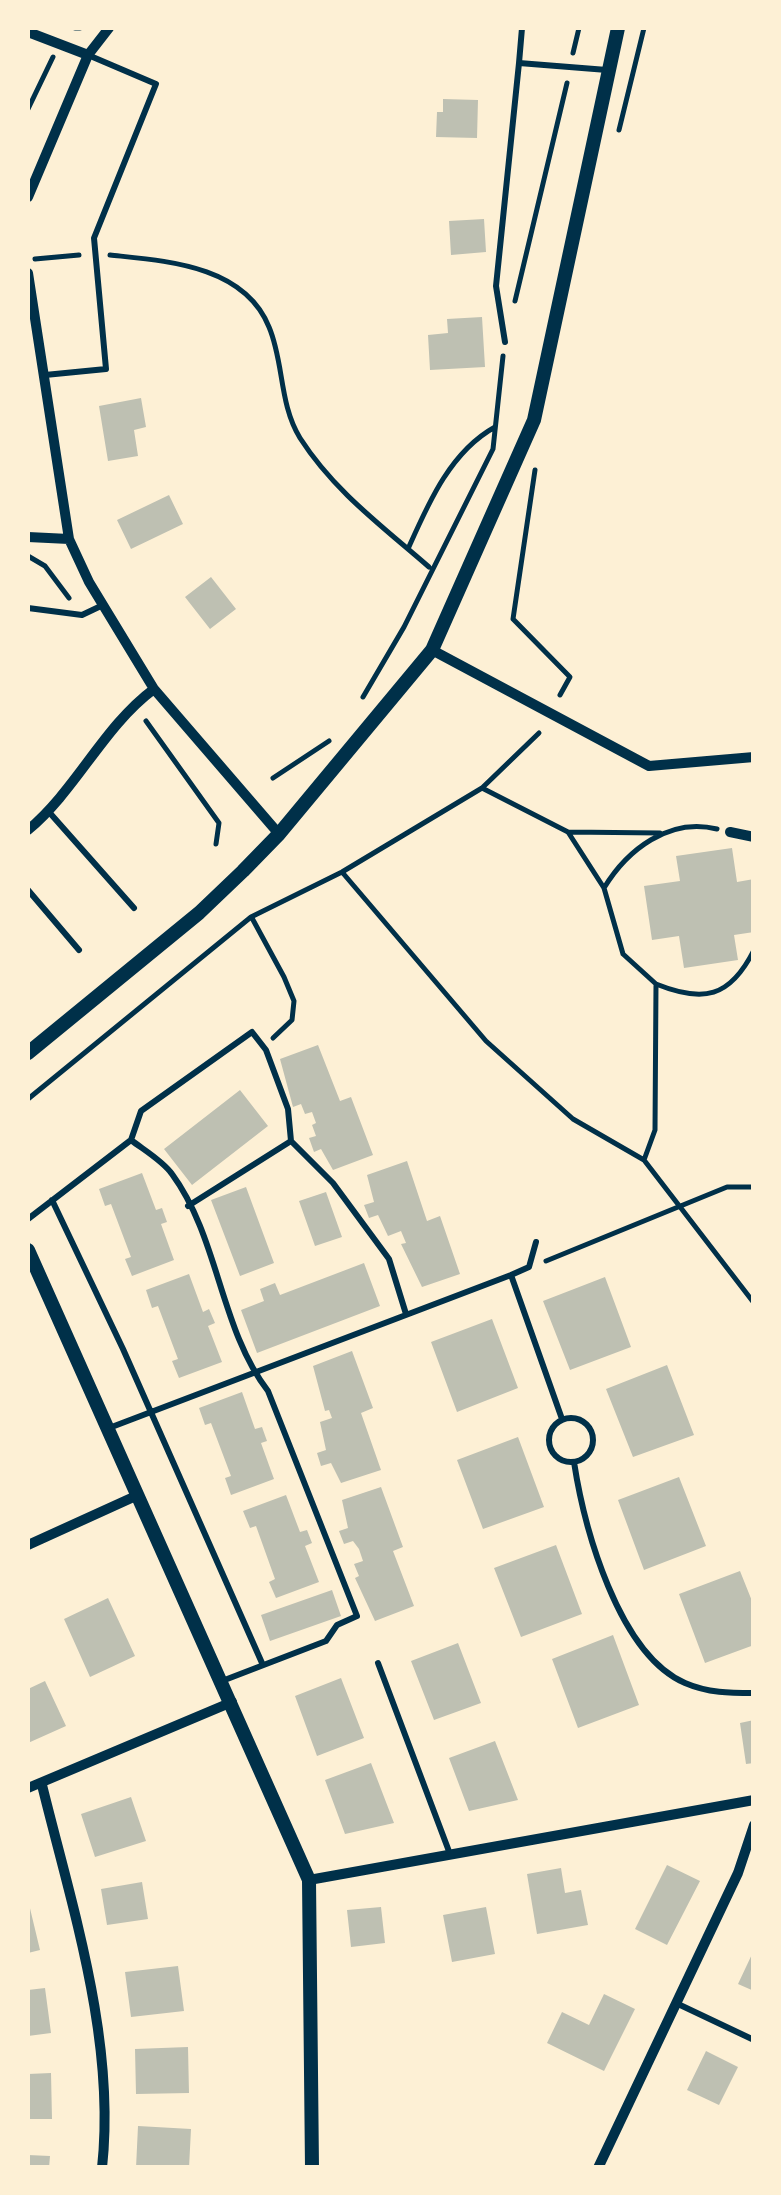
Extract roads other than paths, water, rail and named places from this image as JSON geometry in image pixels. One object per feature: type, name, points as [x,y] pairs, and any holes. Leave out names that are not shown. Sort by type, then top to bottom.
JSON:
[{"type":"street","points":[[28,197],[88,54],[109,28]]},
{"type":"street","points":[[28,1053],[200,914],[279,834],[432,650],[534,420],[618,28]]},
{"type":"street","points":[[28,32],[88,54]]},
{"type":"street","points":[[28,273],[69,539],[102,604],[154,688],[279,834]]},
{"type":"street","points":[[28,537],[69,539]]},
{"type":"street","points":[[432,650],[650,766],[754,757]]},
{"type":"street","points":[[28,830],[50,812],[134,704],[154,688]]},
{"type":"street","points":[[730,832],[754,838]]},
{"type":"street","points":[[28,1250],[309,1880],[312,2168]]},
{"type":"street","points":[[28,1545],[138,1495]]},
{"type":"street","points":[[28,1788],[232,1702]]},
{"type":"street","points":[[42,1785],[99,2041],[102,2168]]},
{"type":"street","points":[[309,1880],[754,1800]]},
{"type":"street","points":[[598,2168],[738,1873],[754,1824]]},
{"type":"lane","points":[[504,342],[496,286],[522,28]]},
{"type":"lane","points":[[44,375],[106,369],[94,238],[156,84],[88,54]]},
{"type":"lane","points":[[519,63],[608,70]]},
{"type":"lane","points":[[28,608],[82,615],[102,604]]},
{"type":"lane","points":[[50,812],[134,908]]},
{"type":"lane","points":[[28,890],[79,950]]},
{"type":"lane","points":[[28,1218],[130,1140],[141,1111],[252,1032],[263,1047],[288,1108],[291,1140],[333,1183],[389,1259],[406,1314]]},
{"type":"lane","points":[[130,1140],[172,1172],[252,1370],[268,1391],[357,1616],[337,1625],[326,1641],[222,1681]]},
{"type":"lane","points":[[188,1206],[291,1140]]},
{"type":"lane","points":[[52,1200],[262,1663]]},
{"type":"lane","points":[[108,1428],[530,1267],[536,1242]]},
{"type":"lane","points":[[511,1275],[562,1419]]},
{"type":"lane","points":[[562,1419],[581,1419],[594,1432],[592,1450],[574,1462],[561,1461],[549,1448],[550,1430],[562,1419]]},
{"type":"lane","points":[[574,1462],[584,1525],[610,1594],[652,1657],[682,1682],[717,1693],[754,1693]]},
{"type":"lane","points":[[378,1663],[451,1855]]},
{"type":"lane","points":[[678,2004],[754,2040]]}]
